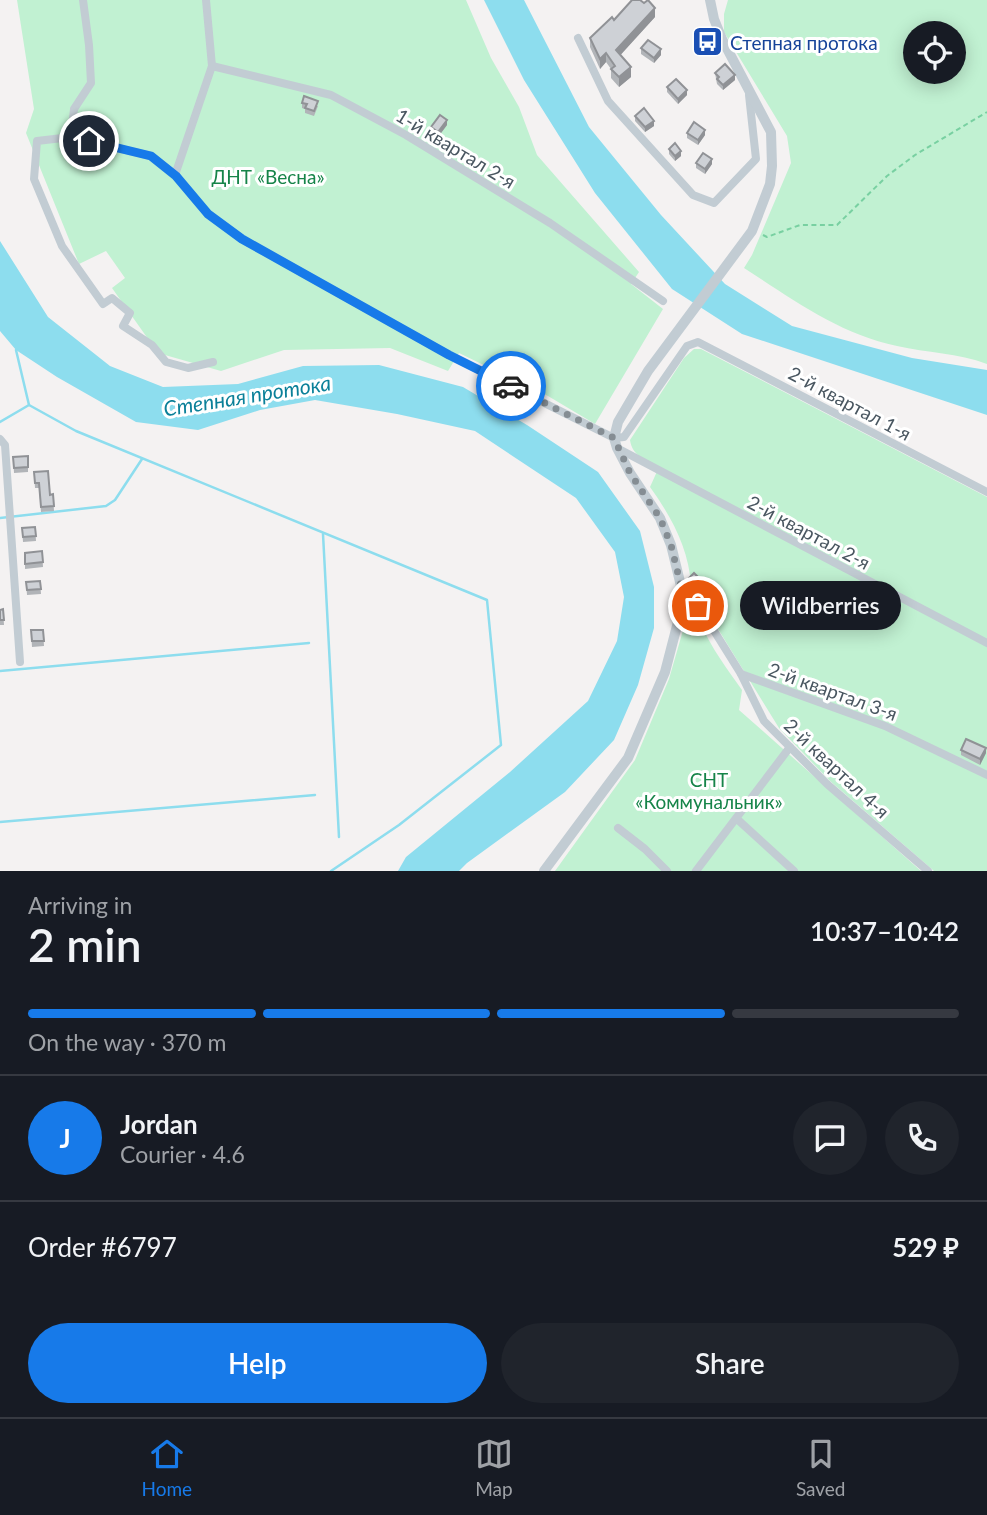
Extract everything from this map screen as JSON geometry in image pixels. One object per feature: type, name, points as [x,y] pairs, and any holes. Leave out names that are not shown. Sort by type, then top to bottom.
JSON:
[{"type":"street","points":[[83,0],[91,83],[74,109],[71,137],[37,141],[34,179],[62,246],[77,270],[93,287],[103,304],[112,298],[130,313],[123,326],[152,345],[166,362],[188,368],[213,362]]},
{"type":"street","points":[[176,176],[212,66],[206,0]]},
{"type":"street","points":[[544,871],[628,758],[665,672],[679,618],[681,586],[671,545],[660,518],[630,473],[615,443],[618,422],[649,371],[752,231],[770,184],[771,132],[722,39],[710,0]]},
{"type":"street","points":[[578,38],[608,100],[693,195],[714,203],[756,159],[749,89]]},
{"type":"street","name":"1-й квартал 2-я","points":[[212,66],[331,95],[406,135],[528,210],[663,301]]},
{"type":"street","name":"2-й квартал 2-я","points":[[71,137],[151,156],[176,176],[208,214],[242,239],[449,355],[987,643]]},
{"type":"street","name":"2-й квартал 1-я","points":[[615,443],[624,437],[687,346],[698,342],[987,492]]},
{"type":"street","points":[[2,442],[20,662]]},
{"type":"street","name":"2-й квартал 3-я","points":[[681,586],[698,606],[741,674],[885,726],[987,775]]},
{"type":"street","name":"2-й квартал 4-я","points":[[741,674],[764,720],[827,783],[928,871]]},
{"type":"street","points":[[696,871],[790,747]]},
{"type":"street","points":[[737,819],[794,871]]},
{"type":"street","points":[[618,828],[667,871]]},
{"type":"path","points":[[752,231],[767,237],[800,225],[837,225],[887,176],[915,155],[987,112]]},
{"type":"green space","name":"ДНТ «Весна»","points":[[17,0],[466,0],[491,58],[519,107],[537,155],[639,272],[631,284],[663,309],[595,424],[548,396],[459,353],[448,371],[390,348],[284,350],[221,371],[158,353],[112,288],[125,278],[106,251],[79,264],[26,133],[34,109]]},
{"type":"green space","points":[[728,0],[987,0],[987,364],[897,346],[855,333],[798,303],[744,268],[791,163],[787,136],[724,32],[724,14]]},
{"type":"green space","points":[[694,349],[701,349],[987,497],[987,871],[934,871],[830,781],[779,728],[691,585],[687,559],[678,533],[650,487],[659,467],[637,454],[630,440],[684,358]]},
{"type":"green space","name":"СНТ «Коммунальник»","points":[[698,605],[702,626],[708,638],[742,690],[739,710],[921,871],[555,871],[635,760],[669,679],[688,613]]},
{"type":"water","points":[[484,0],[524,0],[589,127],[661,215],[725,284],[792,326],[912,358],[987,370],[987,415],[742,334],[672,289],[595,193],[524,80]]},
{"type":"water","points":[[0,241],[48,317],[110,366],[163,387],[238,384],[303,366],[379,365],[463,387],[598,472],[640,531],[654,587],[654,628],[638,685],[614,740],[565,792],[459,871],[398,871],[406,857],[510,772],[588,701],[617,641],[624,597],[615,552],[576,498],[475,431],[315,400],[260,410],[198,430],[136,422],[16,350],[0,331]]},
{"type":"building","points":[[632,0],[644,3],[648,0],[655,8],[616,50],[631,67],[619,77],[611,69],[615,66],[606,53],[600,59],[590,38],[612,17],[614,20]]},
{"type":"building","points":[[648,40],[661,49],[654,58],[641,48]]},
{"type":"building","points":[[725,64],[735,75],[723,85],[715,73]]},
{"type":"building","points":[[676,79],[687,90],[678,99],[667,87]]},
{"type":"building","points":[[304,96],[318,101],[314,111],[305,108],[307,104],[302,103]]},
{"type":"building","points":[[644,108],[654,121],[645,127],[635,116]]},
{"type":"building","points":[[440,115],[447,120],[438,132],[431,127]]},
{"type":"building","points":[[694,122],[705,130],[698,140],[687,133]]},
{"type":"building","points":[[675,143],[681,151],[675,156],[669,149]]},
{"type":"building","points":[[703,153],[712,159],[705,169],[696,163]]},
{"type":"building","points":[[28,456],[28,467],[14,468],[13,457]]},
{"type":"building","points":[[48,471],[54,506],[41,507],[39,483],[35,483],[34,472]]},
{"type":"building","points":[[35,527],[36,536],[23,537],[22,528]]},
{"type":"building","points":[[42,551],[43,562],[25,564],[25,553]]},
{"type":"building","points":[[694,573],[713,590],[704,597],[689,578]]},
{"type":"building","points":[[40,581],[41,589],[27,590],[26,582]]},
{"type":"building","points":[[3,609],[4,620],[0,620],[0,610]]},
{"type":"building","points":[[31,630],[43,630],[44,641],[32,641]]},
{"type":"building","points":[[966,739],[986,748],[980,759],[961,750]]},
{"type":"waterway","points":[[16,350],[29,405],[76,431],[487,600],[501,745],[399,825],[331,871]]},
{"type":"waterway","points":[[0,422],[29,405]]},
{"type":"waterway","points":[[0,518],[106,506],[115,500],[142,459]]},
{"type":"waterway","points":[[323,534],[339,837]]},
{"type":"waterway","points":[[0,671],[309,643]]},
{"type":"waterway","points":[[0,822],[315,795]]},
{"type":"way so far","points":[[511,386],[614,438],[630,473],[660,518],[671,545],[681,586],[698,606]]},
{"type":"place","name":"Степная протока","points":[[707,42]]},
{"type":"place","name":"Wildberries","points":[[698,606]]},
{"type":"route","points":[[89,141],[151,156],[176,176],[208,214],[242,239],[449,355],[511,386]]}]
